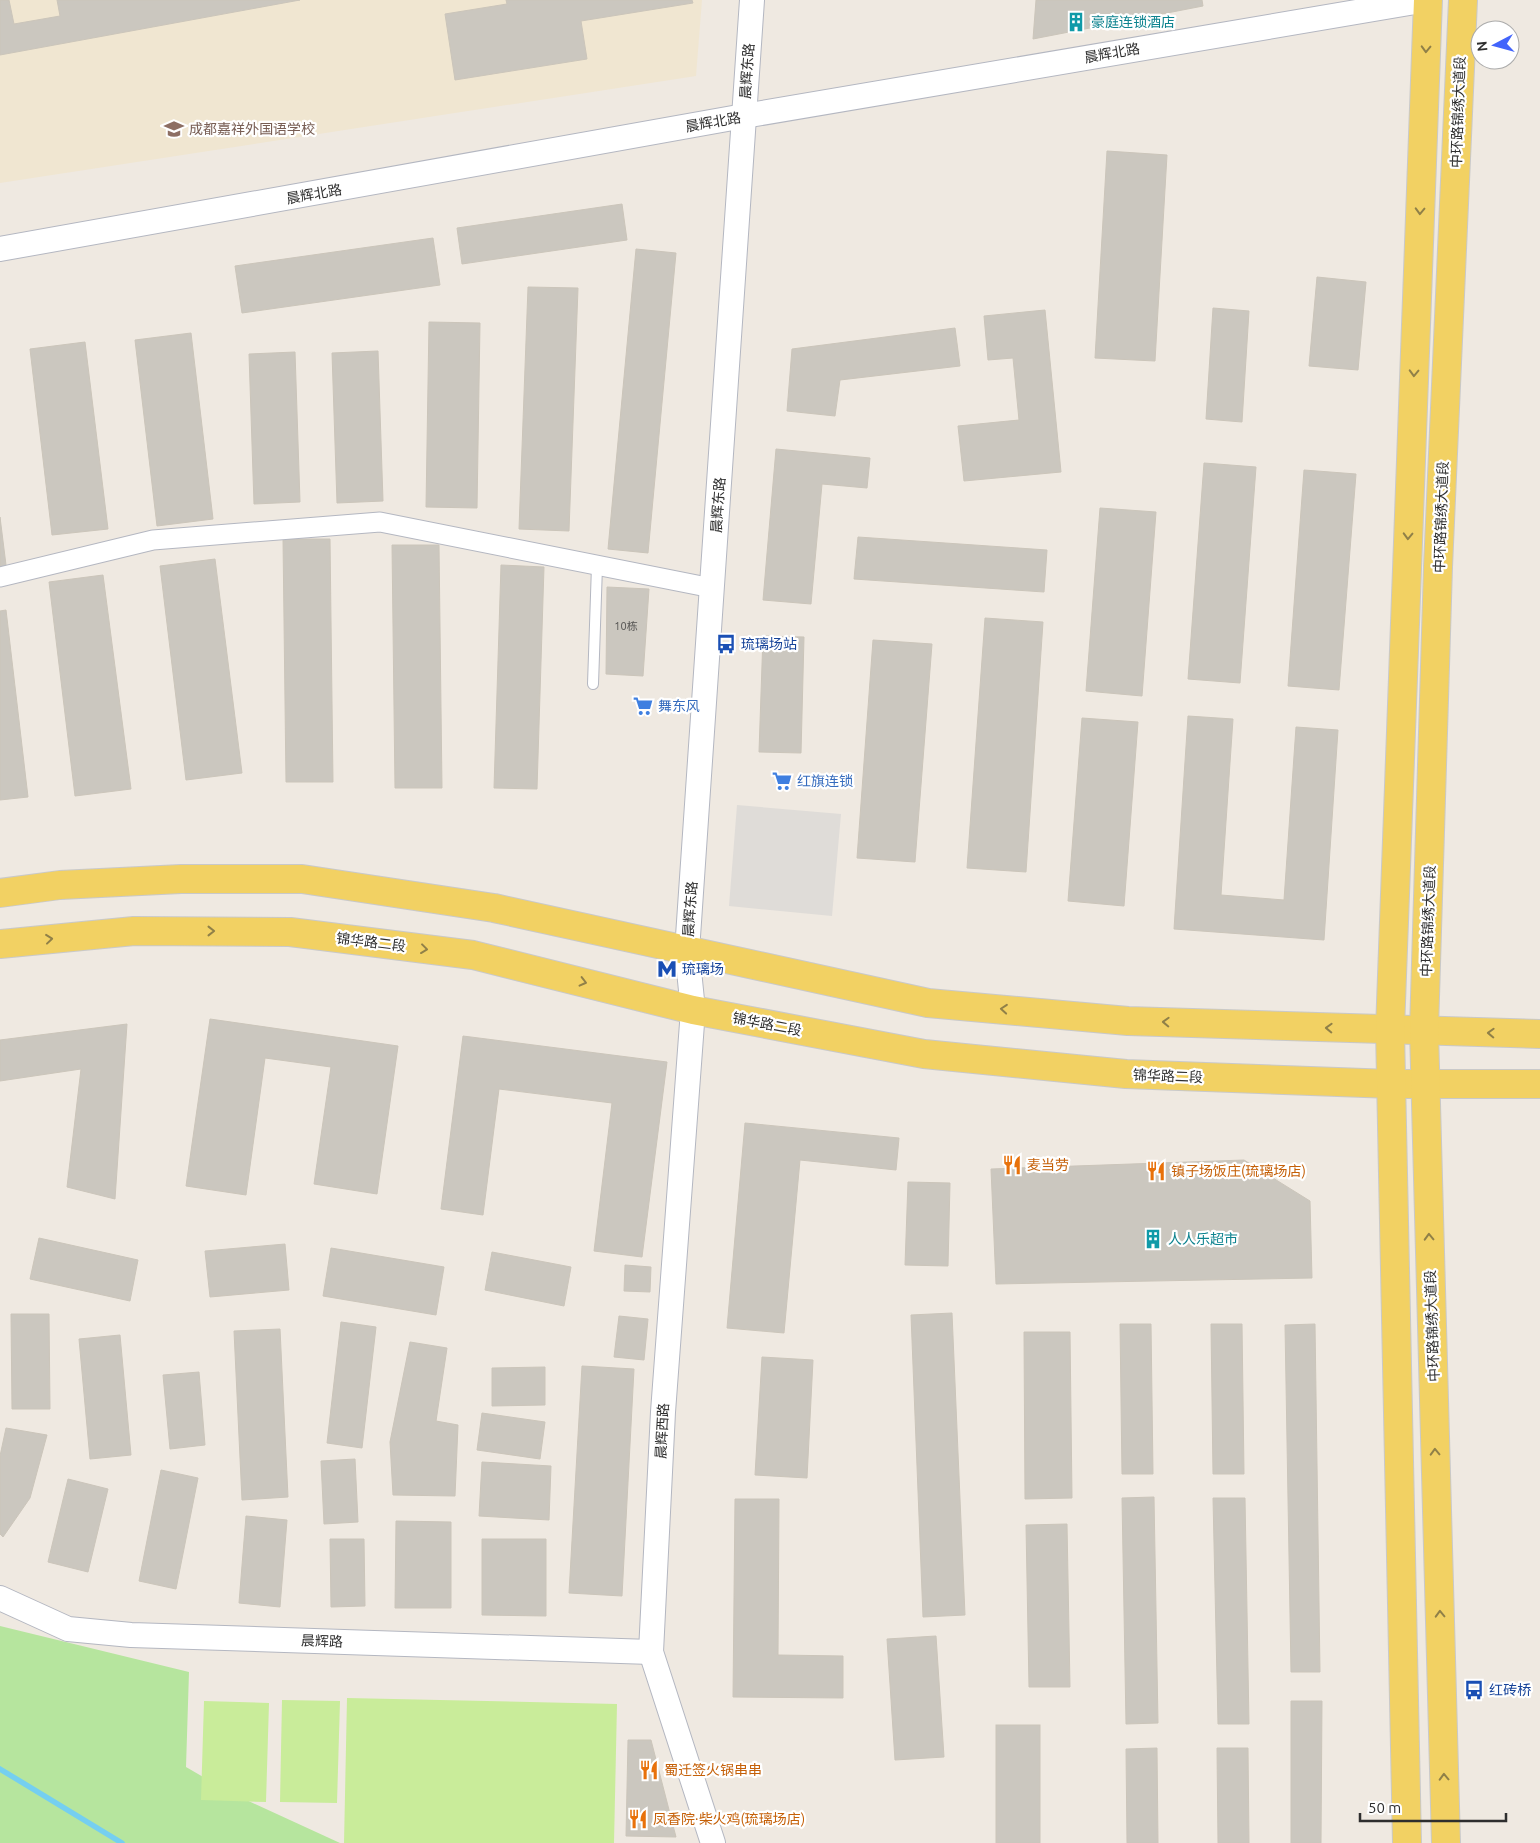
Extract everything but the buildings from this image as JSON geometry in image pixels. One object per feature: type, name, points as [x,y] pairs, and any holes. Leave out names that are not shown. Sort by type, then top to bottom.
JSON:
[{"type":"main road","points":[[1407,1843],[1390,1030],[1427,0]]},
{"type":"main road","name":"中环路锦绣大道段","points":[[1446,1843],[1424,1030],[1438,577],[1463,0]]},
{"type":"main road","points":[[0,893],[60,885],[181,879],[302,879],[494,908],[928,1003],[1128,1021],[1540,1034]]},
{"type":"main road","name":"锦华路二段","points":[[0,944],[134,931],[290,932],[473,955],[693,1010],[924,1054],[1126,1074],[1392,1084],[1540,1084]]},
{"type":"street","name":"晨辉东路","points":[[693,1010],[687,951],[752,0]]},
{"type":"street","name":"晨辉北路","points":[[0,249],[744,116],[1427,0]]},
{"type":"street","points":[[0,578],[153,540],[380,522],[712,588]]},
{"type":"street","name":"晨辉西路","points":[[693,1010],[663,1412],[650,1652],[713,1843]]},
{"type":"street","name":"晨辉路","points":[[0,1598],[68,1629],[131,1635],[650,1652]]},
{"type":"lane","points":[[593,684],[597,566]]},
{"type":"shaded area","name":"成都嘉祥外国语学校","points":[[0,0],[702,0],[696,76],[0,183]]},
{"type":"shaded area","points":[[737,805],[841,814],[832,916],[729,906]]},
{"type":"green space","points":[[0,1626],[189,1672],[186,1767],[229,1792],[340,1843],[0,1843]]},
{"type":"green space","points":[[347,1698],[617,1704],[614,1843],[344,1843]]},
{"type":"green space","points":[[282,1700],[340,1701],[337,1803],[280,1802]]},
{"type":"green space","points":[[204,1701],[269,1703],[266,1802],[201,1800]]},
{"type":"waterway","points":[[0,1769],[122,1843]]},
{"type":"place","name":"豪庭连锁酒店","points":[[1076,22]]},
{"type":"place","name":"成都嘉祥外国语学校","points":[[174,129]]},
{"type":"place","name":"琉璃场站","points":[[726,644]]},
{"type":"place","name":"舞东风","points":[[643,706]]},
{"type":"place","name":"红旗连锁","points":[[782,781]]},
{"type":"place","name":"琉璃场","points":[[667,969]]},
{"type":"place","name":"麦当劳","points":[[1012,1165]]},
{"type":"place","name":"镇子场饭庄(琉璃场店)","points":[[1156,1171]]},
{"type":"place","name":"人人乐超市","points":[[1153,1239]]},
{"type":"place","name":"红砖桥","points":[[1474,1690]]},
{"type":"place","name":"蜀迁签火锅串串","points":[[649,1770]]},
{"type":"place","name":"凤香院·柴火鸡(琉璃场店)","points":[[638,1819]]}]
